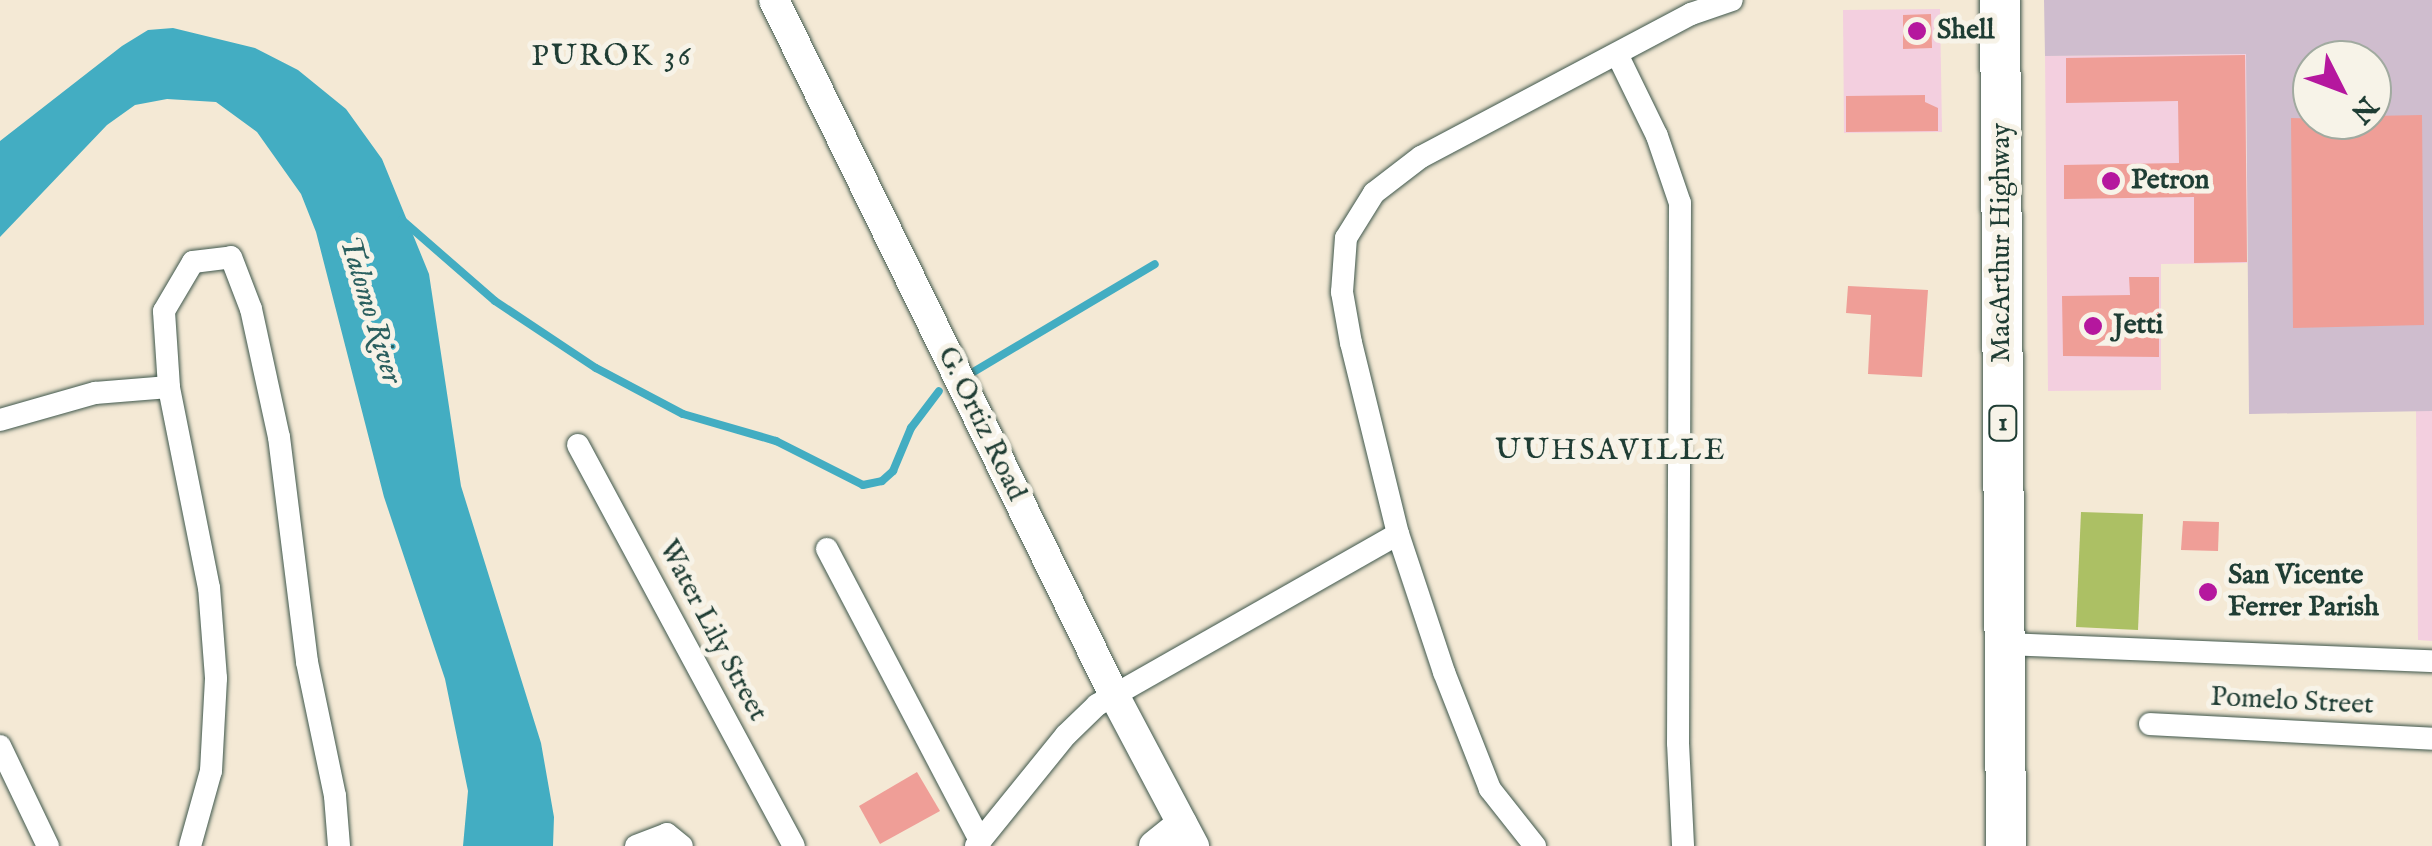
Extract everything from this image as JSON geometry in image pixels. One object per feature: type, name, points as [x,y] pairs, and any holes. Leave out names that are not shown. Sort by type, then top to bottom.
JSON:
[{"type":"highway","name":"MacArthur Highway","points":[[2000,0],[2006,846]]},
{"type":"street","name":"G. Ortiz Road","points":[[774,0],[1114,695],[1188,834]]},
{"type":"street","points":[[1535,846],[1490,789],[1444,672],[1398,534],[1351,344],[1340,266],[1346,238],[1374,193],[1421,157],[1691,14],[1732,0]]},
{"type":"street","points":[[1617,54],[1657,136],[1680,203],[1678,743],[1683,846]]},
{"type":"street","points":[[190,846],[211,772],[216,678],[209,588],[169,387],[164,311],[193,262],[231,257],[251,309],[279,437],[312,695],[335,796],[339,846]]},
{"type":"street","points":[[0,420],[95,393],[169,387]]},
{"type":"street","name":"Water Lily Street","points":[[578,444],[794,846]]},
{"type":"street","points":[[827,548],[978,844],[1066,735],[1114,695],[1398,534]]},
{"type":"street","points":[[2004,644],[2432,661]]},
{"type":"street","name":"Pomelo Street","points":[[2150,724],[2432,739]]},
{"type":"street","points":[[0,746],[48,846]]},
{"type":"street","points":[[636,846],[667,834],[682,846]]},
{"type":"street","points":[[1154,846],[1188,834]]},
{"type":"shaded area","points":[[2044,0],[2432,0],[2432,411],[2249,414],[2246,54],[2045,56]]},
{"type":"shaded area","points":[[1940,9],[1942,132],[1844,133],[1843,10]]},
{"type":"shaded area","points":[[2246,54],[2247,263],[2161,264],[2161,390],[2048,391],[2045,56]]},
{"type":"shaded area","points":[[2416,411],[2432,411],[2432,641],[2418,640]]},
{"type":"green space","points":[[2081,512],[2143,514],[2138,630],[2076,627]]},
{"type":"water","name":"Talomo River","points":[[173,28],[255,48],[298,70],[346,109],[382,159],[429,274],[461,486],[541,743],[554,817],[553,846],[463,846],[468,791],[445,679],[384,497],[316,232],[301,194],[257,132],[216,102],[167,99],[135,105],[107,125],[0,237],[0,141],[122,46],[148,30]]},
{"type":"building","points":[[1931,14],[1932,48],[1903,49],[1903,15]]},
{"type":"building","points":[[2245,55],[2247,262],[2194,263],[2194,197],[2064,199],[2064,165],[2179,163],[2178,101],[2066,103],[2066,58]]},
{"type":"building","points":[[1925,95],[1925,102],[1938,108],[1938,131],[1846,132],[1846,96]]},
{"type":"building","points":[[2422,115],[2424,325],[2293,328],[2291,118],[2292,140],[2392,140],[2392,116]]},
{"type":"building","points":[[2129,277],[2159,277],[2159,357],[2063,356],[2062,296],[2130,295]]},
{"type":"building","points":[[1848,286],[1928,290],[1922,377],[1868,374],[1871,315],[1846,313]]},
{"type":"building","points":[[2183,521],[2219,522],[2218,551],[2181,550]]},
{"type":"building","points":[[917,772],[940,811],[880,844],[859,806]]},
{"type":"waterway","points":[[402,220],[495,301],[596,368],[683,414],[776,441],[863,485],[882,481],[893,471],[911,428],[939,391]]},
{"type":"waterway","points":[[975,371],[1155,264]]},
{"type":"place","name":"Shell","points":[[1917,31]]},
{"type":"place","name":"Petron","points":[[2111,181]]},
{"type":"place","name":"Jetti","points":[[2093,326]]},
{"type":"place","name":"San Vicente Ferrer Parish","points":[[2208,592]]},
{"type":"district","name":"PUROK 36","points":[[612,57]]},
{"type":"district","name":"UUHSAVILLE","points":[[1611,451]]}]
